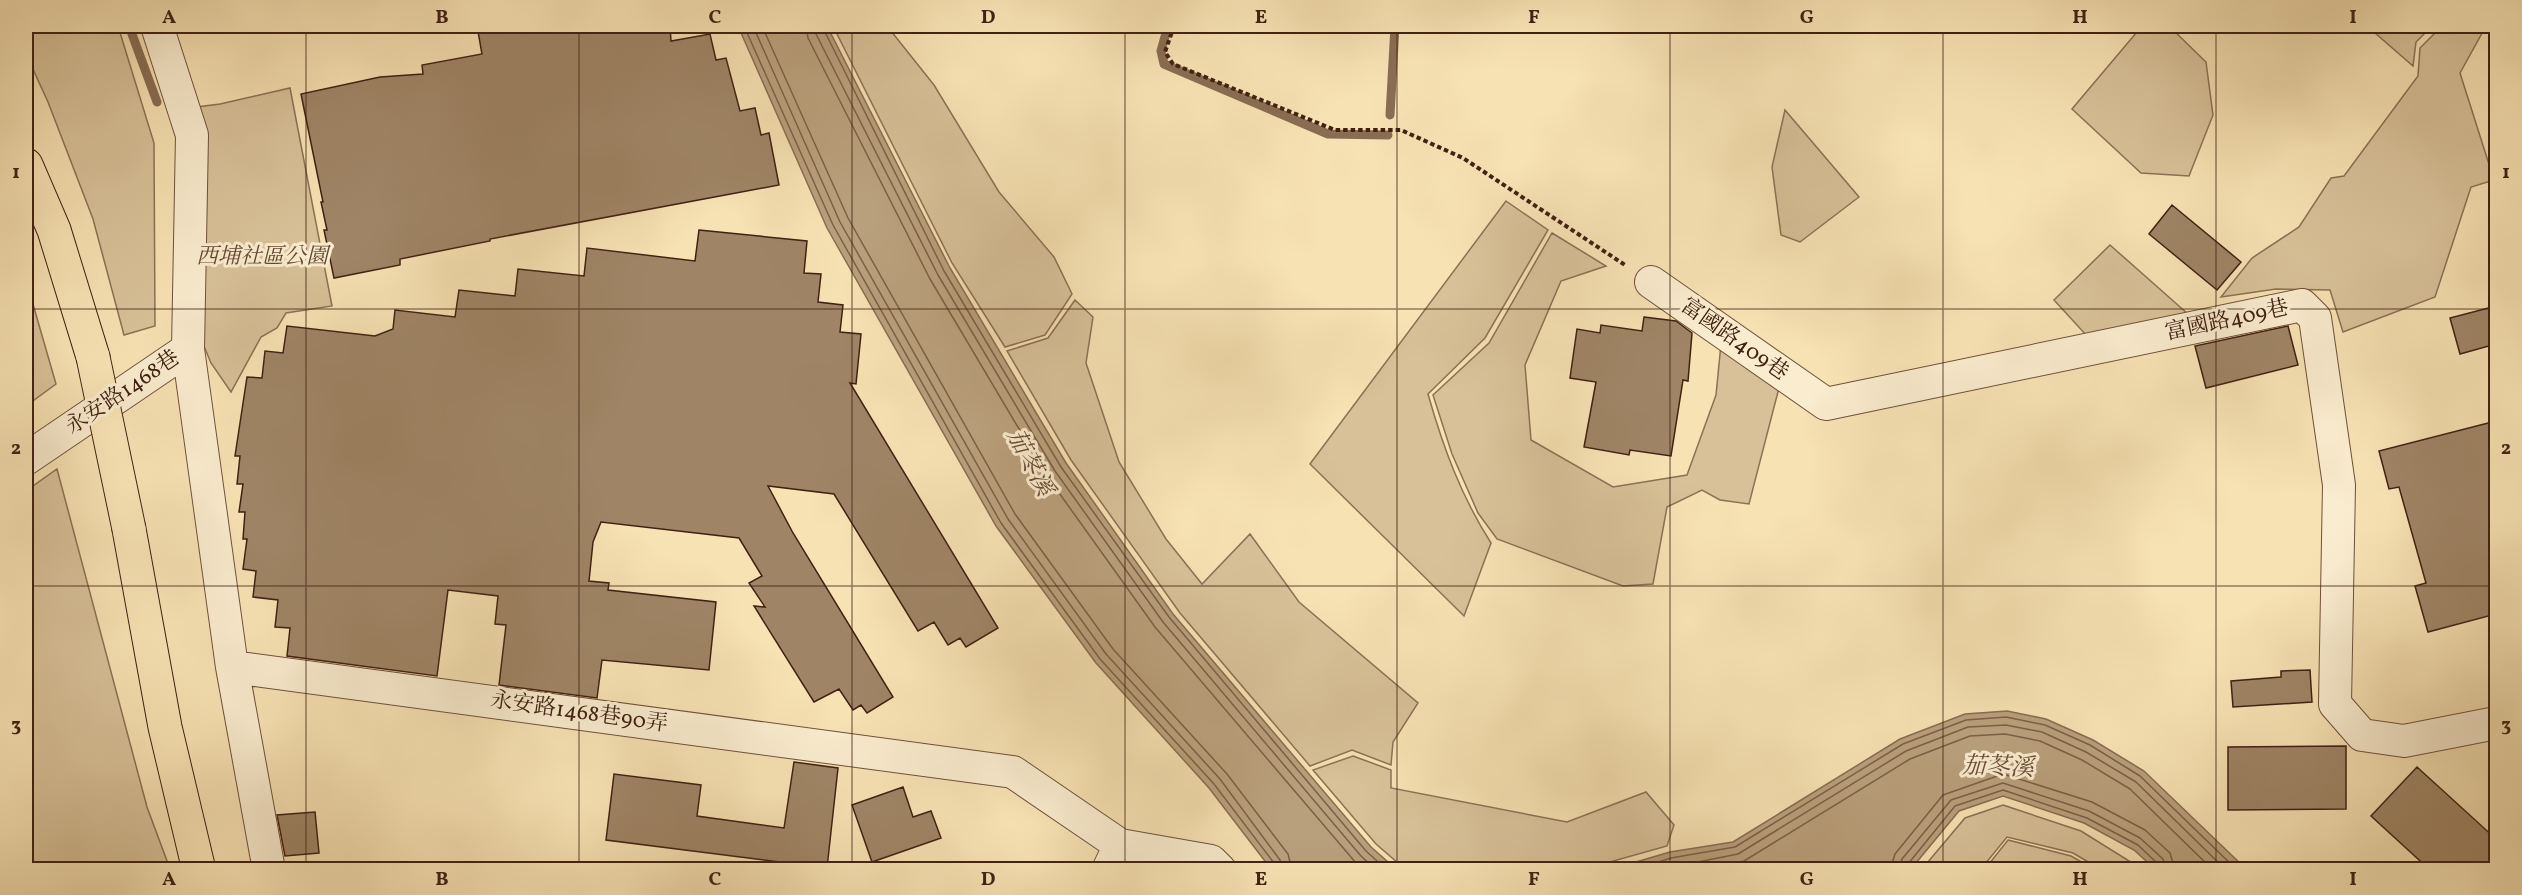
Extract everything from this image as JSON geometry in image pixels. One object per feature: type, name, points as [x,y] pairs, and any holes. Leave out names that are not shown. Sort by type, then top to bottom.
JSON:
[{"type":"highway","points":[[26,165],[54,230],[93,357],[129,529],[165,728],[199,870]]},
{"type":"street","name":"永安路1468巷","points":[[26,459],[188,348],[192,135],[157,26]]},
{"type":"street","name":"富國路409巷","points":[[1651,282],[1826,404],[2302,305],[2315,318],[2339,485],[2335,704],[2362,735],[2404,741],[2496,723]]},
{"type":"street","points":[[188,348],[232,667],[269,870]]},
{"type":"street","name":"永安路1468巷90弄","points":[[232,667],[1013,772],[1114,857],[1211,861],[1220,870]]},
{"type":"path","points":[[1174,26],[1166,52],[1173,64],[1335,130],[1401,130],[1463,158],[1651,282]]},
{"type":"green space","points":[[26,26],[118,26],[154,143],[155,326],[124,335],[93,219],[48,102],[26,54]]},
{"type":"green space","points":[[833,26],[887,26],[934,85],[999,192],[1054,257],[1072,294],[1045,335],[1005,347],[952,263]]},
{"type":"green space","points":[[2142,26],[2169,26],[2206,62],[2213,115],[2189,176],[2141,173],[2072,109]]},
{"type":"green space","points":[[2367,26],[2432,26],[2416,42],[2413,66]]},
{"type":"green space","points":[[2442,26],[2486,26],[2460,73],[2494,180],[2471,187],[2435,297],[2343,332],[2330,290],[2276,289],[2221,297],[2252,258],[2299,227],[2331,178],[2344,176],[2418,76],[2420,48]]},
{"type":"green space","name":"西埔社區公園","points":[[290,88],[332,306],[286,313],[277,328],[261,337],[231,392],[211,363],[198,332],[197,107]]},
{"type":"green space","points":[[1785,110],[1859,197],[1800,242],[1781,235],[1772,167]]},
{"type":"green space","points":[[1506,201],[1548,230],[1485,338],[1428,394],[1454,471],[1491,543],[1464,616],[1310,464]]},
{"type":"green space","points":[[1552,233],[1606,266],[1561,281],[1525,365],[1531,440],[1613,487],[1687,475],[1716,395],[1721,344],[1780,384],[1749,504],[1720,500],[1702,490],[1667,507],[1653,584],[1623,586],[1497,539],[1478,513],[1452,454],[1433,395],[1489,343]]},
{"type":"green space","points":[[2110,245],[2188,314],[2087,336],[2054,300]]},
{"type":"green space","points":[[26,280],[56,384],[26,406]]},
{"type":"green space","points":[[1075,300],[1093,317],[1086,363],[1119,462],[1166,539],[1202,584],[1250,534],[1299,602],[1418,703],[1393,742],[1391,765],[1352,750],[1310,766],[1180,613],[1071,460],[1007,351],[1048,338]]},
{"type":"green space","points":[[57,469],[147,807],[170,869],[32,869],[26,860],[26,491]]},
{"type":"green space","points":[[1353,756],[1391,770],[1391,788],[1567,822],[1646,792],[1674,825],[1667,846],[1585,869],[1405,869],[1376,844],[1313,770]]},
{"type":"green space","points":[[2003,805],[2081,831],[2142,869],[2100,869],[2073,853],[2007,837],[1981,869],[1922,869],[1965,818]]},
{"type":"green space","points":[[2008,840],[2071,856],[2094,869],[1985,869]]},
{"type":"water","name":"茄苳溪","points":[[738,26],[827,26],[950,268],[1066,463],[1173,614],[1371,847],[1396,869],[1271,869],[1209,788],[1096,663],[996,526],[827,228]]},
{"type":"water","name":"茄苳溪","points":[[2007,711],[2046,719],[2093,740],[2144,771],[2246,869],[2155,869],[2134,850],[2084,823],[2003,796],[1959,811],[1911,869],[1612,869],[1670,852],[1733,842],[1900,739],[1965,714]]},
{"type":"building","points":[[477,26],[670,26],[671,41],[710,34],[716,60],[726,58],[740,111],[755,108],[761,135],[769,133],[779,185],[490,239],[490,241],[400,259],[400,265],[334,278],[324,230],[327,230],[321,202],[323,202],[301,94],[380,77],[423,74],[422,65],[482,54]]},
{"type":"building","points":[[2172,205],[2241,262],[2217,290],[2149,234]]},
{"type":"building","points":[[699,230],[807,241],[804,273],[821,274],[818,302],[843,305],[840,332],[861,334],[856,384],[850,383],[998,628],[966,647],[960,638],[948,645],[934,622],[918,631],[834,494],[768,486],[793,533],[893,697],[867,713],[861,705],[853,710],[839,689],[814,702],[754,606],[765,607],[749,583],[762,576],[739,538],[601,522],[593,542],[589,581],[609,583],[608,590],[716,602],[709,670],[602,660],[597,698],[499,685],[506,625],[495,624],[498,596],[448,590],[437,676],[287,656],[290,628],[275,627],[278,600],[253,597],[256,571],[243,569],[247,539],[243,539],[245,512],[239,512],[243,484],[237,484],[240,456],[235,456],[247,377],[262,378],[265,351],[283,353],[287,326],[375,336],[393,329],[395,310],[455,317],[459,290],[515,296],[518,269],[584,276],[587,248],[695,261]]},
{"type":"building","points":[[2496,306],[2496,344],[2460,354],[2450,318]]},
{"type":"building","points":[[1644,317],[1676,321],[1692,333],[1688,381],[1683,380],[1671,456],[1630,450],[1629,455],[1584,447],[1596,382],[1570,378],[1577,329],[1600,333],[1601,325],[1642,331]]},
{"type":"building","points":[[2288,326],[2298,365],[2206,388],[2195,346]]},
{"type":"building","points":[[2496,421],[2496,614],[2428,632],[2415,586],[2426,583],[2399,487],[2389,489],[2379,451]]},
{"type":"building","points":[[2310,670],[2312,702],[2233,707],[2231,681],[2281,677],[2281,671]]},
{"type":"building","points":[[2346,746],[2346,809],[2228,810],[2228,747]]},
{"type":"building","points":[[794,762],[838,768],[827,868],[606,840],[614,774],[701,785],[697,816],[784,828]]},
{"type":"building","points":[[2417,767],[2496,839],[2496,870],[2430,870],[2371,816]]},
{"type":"building","points":[[903,787],[913,817],[931,811],[941,838],[872,862],[852,805]]},
{"type":"building","points":[[315,812],[319,853],[285,856],[277,815]]},
{"type":"waterway","points":[[129,26],[157,102]]},
{"type":"waterway","points":[[1168,26],[1161,51],[1164,64],[1328,134],[1388,135]]},
{"type":"waterway","points":[[1390,115],[1395,26]]}]
